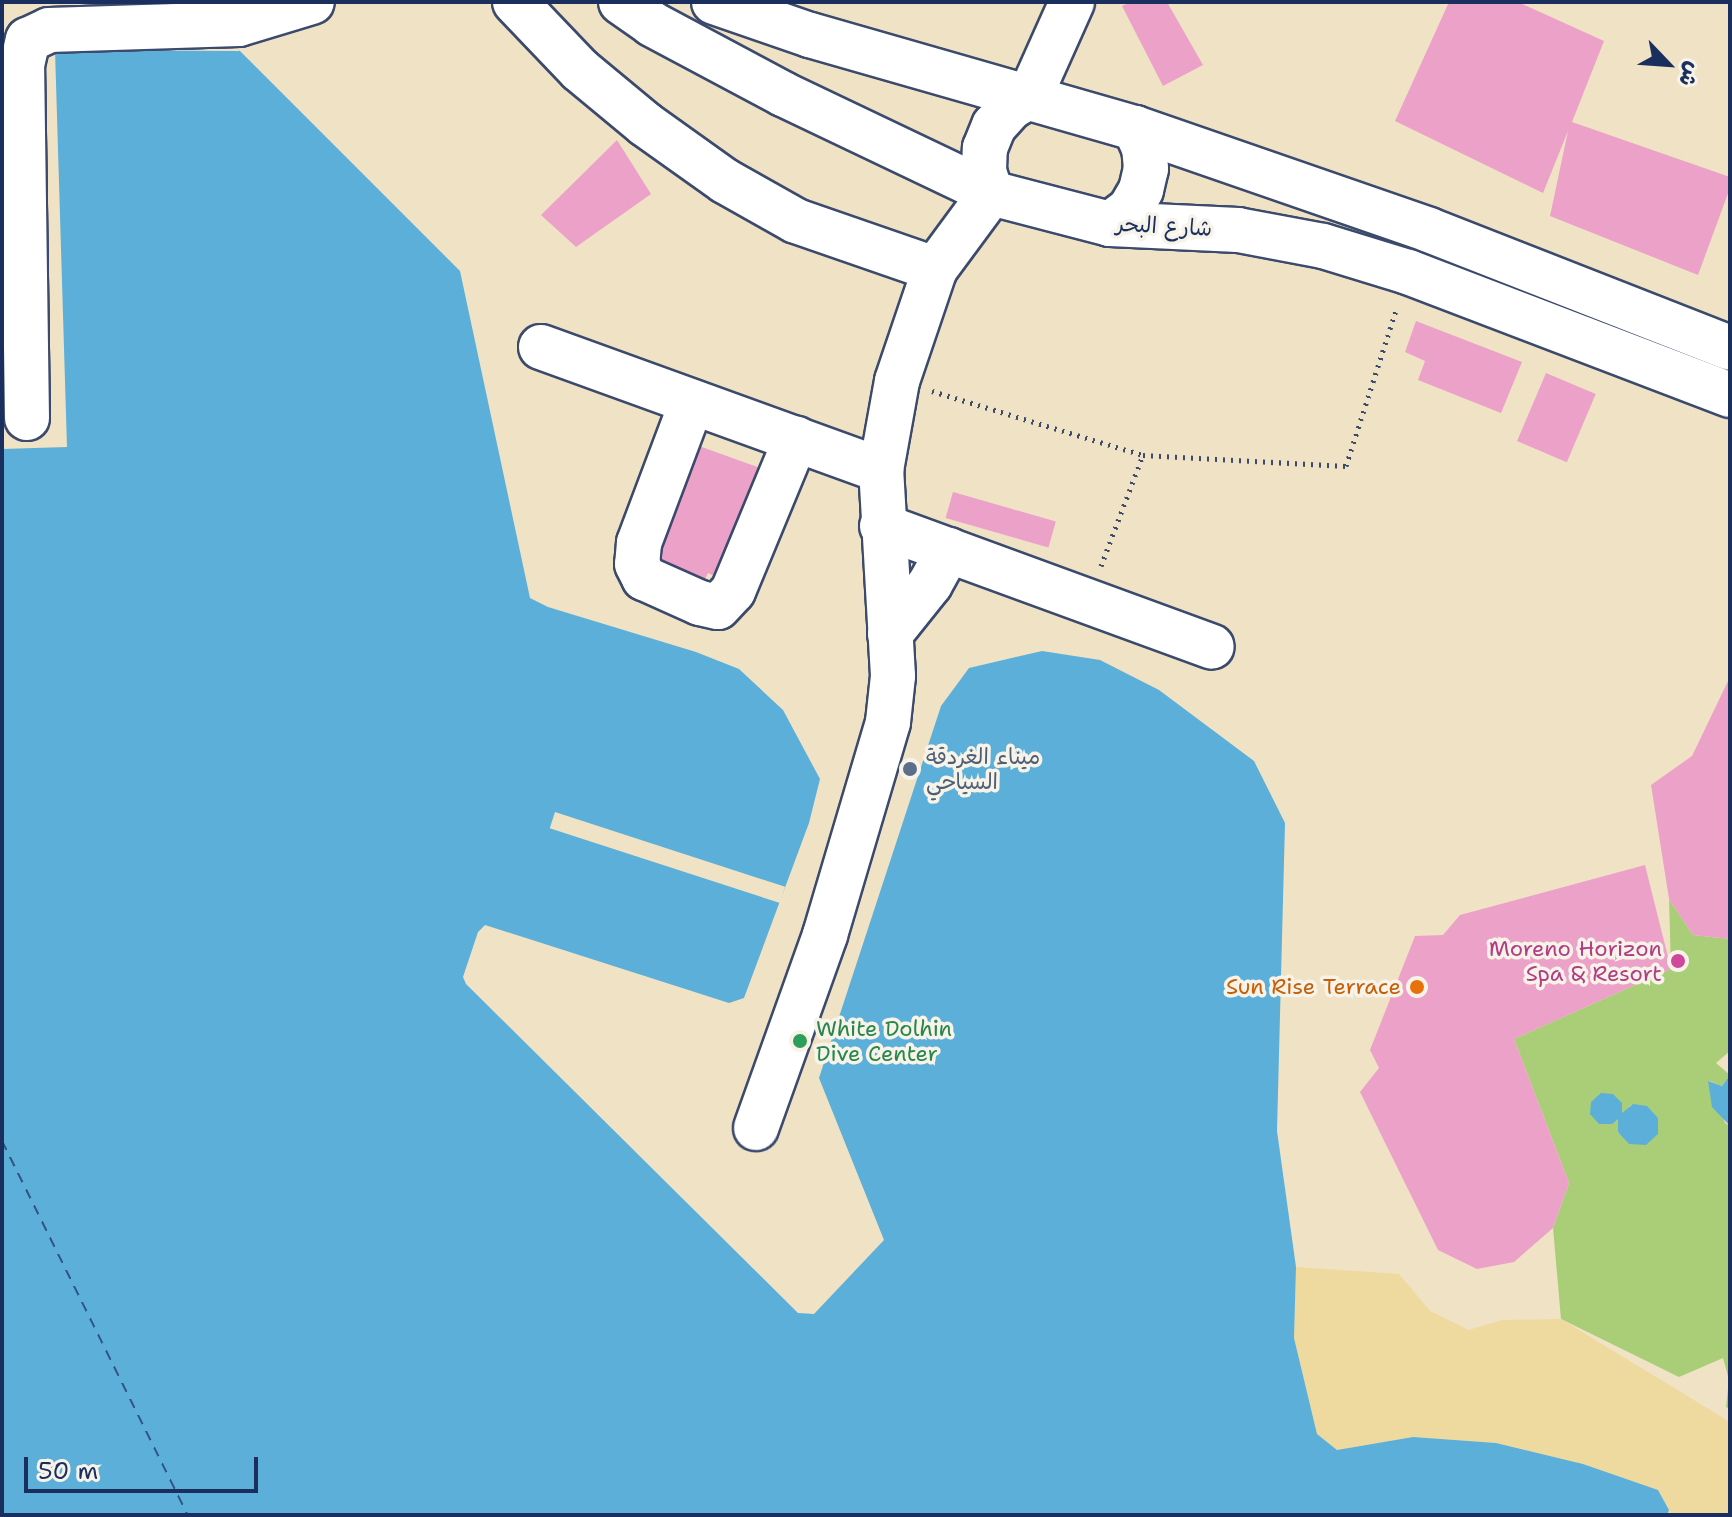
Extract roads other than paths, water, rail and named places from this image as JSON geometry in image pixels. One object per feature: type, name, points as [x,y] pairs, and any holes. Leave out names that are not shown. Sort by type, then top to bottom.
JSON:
[{"type":"main road","points":[[27,418],[22,65],[28,40],[49,30],[239,24],[312,2]]},
{"type":"main road","points":[[515,2],[580,70],[645,124],[725,181],[796,221],[935,269]]},
{"type":"main road","name":"شارع البحر","points":[[621,2],[652,24],[770,87],[991,193],[1110,224],[1280,235],[1408,272],[1730,395]]},
{"type":"main road","points":[[714,2],[810,35],[1135,128],[1429,230],[1730,348]]},
{"type":"main road","points":[[756,1128],[825,935],[876,774],[890,707],[893,676],[881,470],[897,381],[935,269],[991,193],[984,171],[990,137],[1010,108],[1030,96],[1072,2]]},
{"type":"main road","points":[[1110,224],[1130,209],[1141,190],[1146,169],[1144,148],[1135,128]]},
{"type":"main road","points":[[541,347],[881,470]]},
{"type":"main road","points":[[692,402],[639,543],[637,564],[644,578],[700,603],[718,607],[733,591],[796,439]]},
{"type":"main road","points":[[882,526],[1212,647]]},
{"type":"main road","points":[[890,634],[930,584],[949,550]]},
{"type":"water","points":[[2,2],[191,2],[460,271],[530,598],[548,607],[696,652],[739,669],[783,710],[820,779],[809,823],[744,998],[729,1003],[485,925],[478,932],[463,977],[466,984],[798,1313],[814,1314],[884,1240],[819,1078],[941,706],[969,668],[1042,651],[1100,660],[1159,690],[1254,761],[1285,823],[1277,1131],[1296,1267],[1294,1338],[1317,1434],[1337,1450],[1413,1437],[1496,1443],[1583,1464],[1658,1490],[1669,1510],[1667,1515],[2,1515]]},
{"type":"water","points":[[1730,1075],[1730,1126],[1712,1107],[1708,1081],[1722,1086]]},
{"type":"water","points":[[1601,1093],[1613,1094],[1622,1103],[1622,1113],[1633,1104],[1647,1106],[1658,1118],[1658,1134],[1646,1145],[1629,1144],[1618,1132],[1618,1119],[1612,1124],[1599,1124],[1590,1114],[1591,1102]]},
{"type":"place","name":"ميناء الغردقة السياحي","points":[[910,769]]},
{"type":"place","name":"Moreno Horizon Spa & Resort","points":[[1678,961]]},
{"type":"place","name":"Sun Rise Terrace","points":[[1417,987]]},
{"type":"place","name":"White Dolhin Dive Center","points":[[800,1041]]}]
